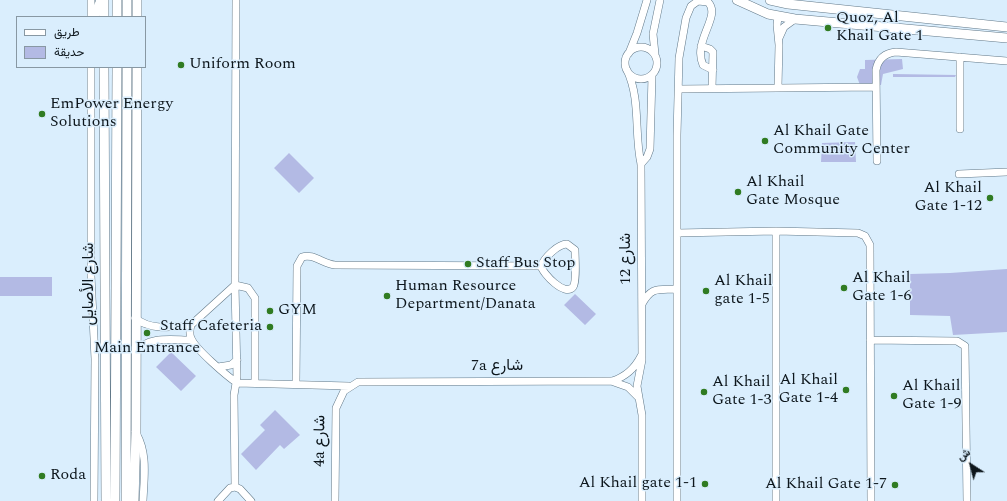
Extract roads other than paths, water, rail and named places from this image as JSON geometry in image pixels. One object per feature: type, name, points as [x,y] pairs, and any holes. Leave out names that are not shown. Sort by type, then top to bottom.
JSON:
[{"type":"street","points":[[90,16],[91,0]]},
{"type":"street","points":[[95,16],[103,0]]},
{"type":"street","points":[[103,0],[104,16]]},
{"type":"street","points":[[117,0],[117,16]]},
{"type":"street","points":[[127,0],[127,16]]},
{"type":"street","points":[[137,0],[137,16]]},
{"type":"street","points":[[235,487],[234,395],[237,383],[235,310],[236,0]]},
{"type":"street","points":[[647,0],[638,33],[625,63],[630,75],[641,79],[652,76],[658,63],[653,34],[660,0]]},
{"type":"street","points":[[677,501],[677,135],[680,47],[684,24],[690,6],[700,0],[710,4],[713,13],[705,31],[701,46],[702,62],[705,67],[713,70]]},
{"type":"street","points":[[737,0],[759,11],[778,17],[1007,38]]},
{"type":"street","points":[[770,0],[811,7],[1007,27]]},
{"type":"street","points":[[778,87],[778,17],[786,8],[811,7]]},
{"type":"street","points":[[778,40],[784,27],[795,19]]},
{"type":"street","points":[[701,46],[710,49],[713,52],[712,88]]},
{"type":"street","points":[[627,56],[631,51],[638,47],[645,47],[651,50],[656,56]]},
{"type":"street","points":[[877,161],[876,70],[878,63],[883,57],[892,52],[1007,61]]},
{"type":"street","points":[[960,57],[960,129]]},
{"type":"street","points":[[91,68],[91,276],[95,359],[94,501]]},
{"type":"street","name":"شارع الأصايل","points":[[104,68],[106,501]]},
{"type":"street","points":[[115,501],[117,68]]},
{"type":"street","points":[[126,501],[125,390],[127,68]]},
{"type":"street","points":[[134,501],[136,432],[135,318],[137,68]]},
{"type":"street","name":"شارع 12","points":[[627,70],[635,94],[638,146],[641,164],[642,354],[637,386],[642,415],[642,501]]},
{"type":"street","name":"شارع 12","points":[[641,164],[647,157],[650,149],[652,76]]},
{"type":"street","points":[[679,89],[876,87]]},
{"type":"street","points":[[959,174],[1007,172]]},
{"type":"street","points":[[677,233],[776,231],[858,233],[865,236],[870,245],[871,501]]},
{"type":"street","points":[[776,231],[776,501]]},
{"type":"street","points":[[570,244],[575,250],[574,285],[569,290],[562,289],[544,273],[541,266],[543,262],[560,245],[570,244]]},
{"type":"street","points":[[296,384],[297,266],[302,257],[310,256],[326,264],[335,265],[541,266]]},
{"type":"street","points":[[235,285],[192,325],[190,333],[191,340],[218,367],[237,383]]},
{"type":"street","points":[[235,285],[248,288],[255,298],[255,383]]},
{"type":"street","points":[[641,306],[652,291],[677,289]]},
{"type":"street","points":[[219,299],[228,301],[233,305],[235,310]]},
{"type":"street","points":[[135,318],[143,324],[153,327],[192,325]]},
{"type":"street","points":[[136,352],[150,341],[191,340]]},
{"type":"street","points":[[870,340],[960,342],[966,348],[967,501]]},
{"type":"street","points":[[611,381],[622,377],[632,369],[642,354]]},
{"type":"street","points":[[218,367],[226,367],[237,360]]},
{"type":"street","name":"7a شارع","points":[[237,383],[349,386],[363,381],[611,381],[628,387],[640,400]]},
{"type":"street","name":"4a شارع","points":[[335,501],[335,414],[338,402],[349,386]]},
{"type":"street","points":[[136,432],[144,452],[143,501]]},
{"type":"street","points":[[218,501],[230,488],[235,487],[240,488],[251,501]]},
{"type":"place","name":"Quoz, Al Khail Gate 1","points":[[828,28]]},
{"type":"place","name":"Uniform Room","points":[[181,65]]},
{"type":"place","name":"EmPower Energy Solutions","points":[[42,114]]},
{"type":"place","name":"Al Khail Gate Community Center","points":[[765,141]]},
{"type":"place","name":"Al Khail Gate Mosque","points":[[738,192]]},
{"type":"place","name":"Al Khail Gate 1-12","points":[[990,198]]},
{"type":"place","name":"Staff Bus Stop","points":[[468,264]]},
{"type":"place","name":"Al Khail Gate 1-6","points":[[844,288]]},
{"type":"place","name":"Al Khail gate 1-5","points":[[706,291]]},
{"type":"place","name":"Human Resource Department/Danata","points":[[387,296]]},
{"type":"place","name":"GYM","points":[[270,311]]},
{"type":"place","name":"Staff Cafeteria","points":[[270,327]]},
{"type":"place","name":"Main Entrance","points":[[147,333]]},
{"type":"place","name":"Al Khail Gate 1-4","points":[[846,390]]},
{"type":"place","name":"Al Khail Gate 1-3","points":[[704,392]]},
{"type":"place","name":"Al Khail Gate 1-9","points":[[894,396]]},
{"type":"place","name":"Roda","points":[[42,476]]},
{"type":"place","name":"Al Khail gate 1-1","points":[[705,484]]},
{"type":"place","name":"Al Khail Gate 1-7","points":[[895,485]]}]
